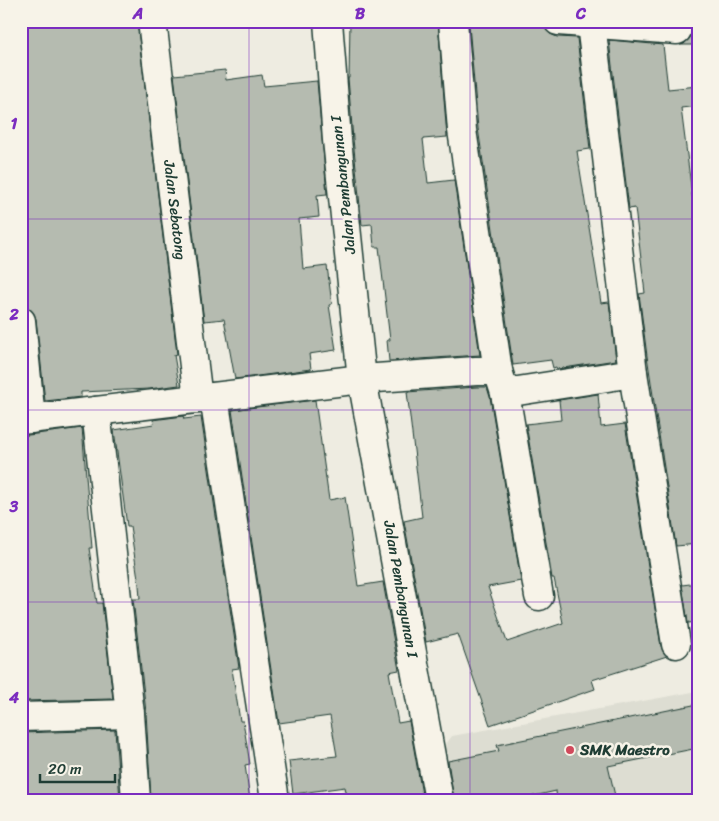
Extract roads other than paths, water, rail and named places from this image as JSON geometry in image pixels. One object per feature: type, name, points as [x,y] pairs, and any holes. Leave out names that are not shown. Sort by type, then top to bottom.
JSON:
[{"type":"street","name":"Jalan Sebatong","points":[[152,21],[206,398],[275,800]]},
{"type":"street","name":"Jalan Pembangunan I","points":[[328,21],[338,149],[362,379],[439,800]]},
{"type":"street","points":[[453,21],[462,130],[502,382],[539,596]]},
{"type":"street","points":[[558,21],[677,30]]},
{"type":"street","points":[[591,24],[633,373],[676,644]]},
{"type":"street","points":[[21,321],[26,419],[362,379],[476,371],[502,382],[633,373]]},
{"type":"street","points":[[96,411],[130,714],[136,800]]},
{"type":"street","points":[[21,717],[130,714]]},
{"type":"place","name":"SMK Maestro","points":[[570,750]]}]
